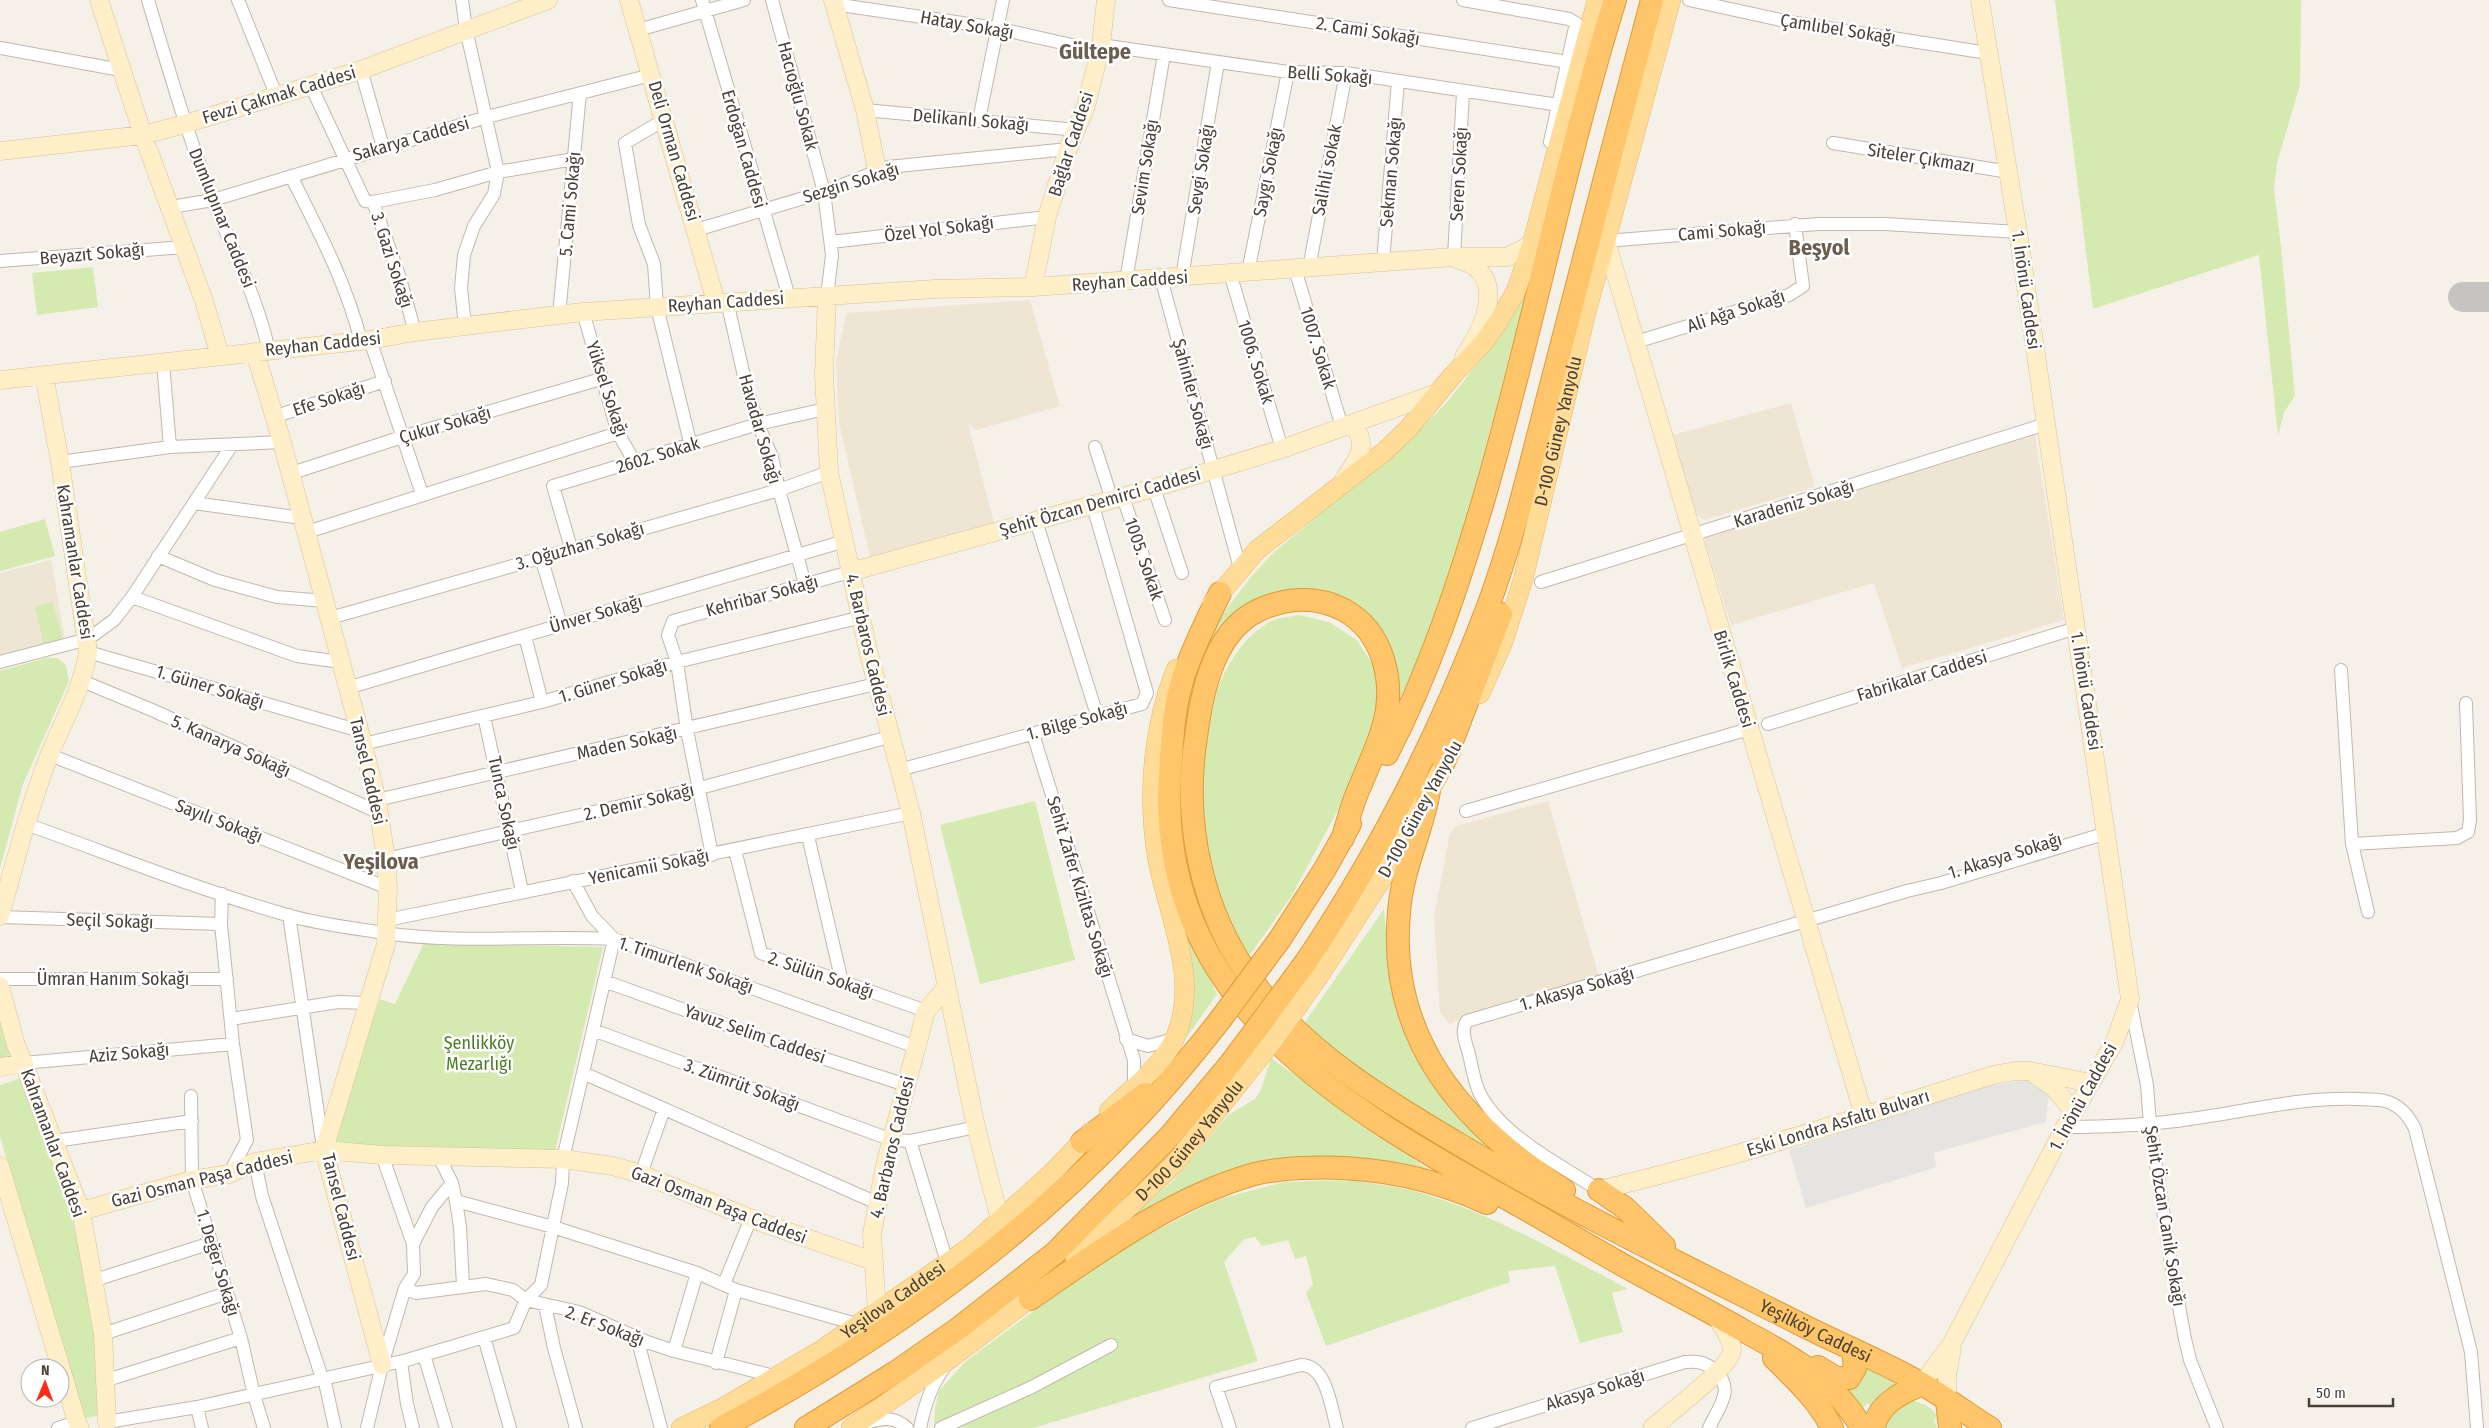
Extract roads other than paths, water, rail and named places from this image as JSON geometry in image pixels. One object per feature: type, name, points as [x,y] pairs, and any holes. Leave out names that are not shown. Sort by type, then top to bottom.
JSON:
[{"type":"highway","points":[[721,1428],[772,1401],[900,1319],[981,1259],[1065,1189],[1128,1127],[1181,1069],[1280,939],[1343,838],[1389,750],[1443,626],[1504,432],[1550,245],[1615,0]]},
{"type":"highway","points":[[806,1428],[868,1390],[967,1322],[1055,1253],[1238,1070],[1312,969],[1414,777],[1444,713],[1488,608],[1552,381],[1652,0]]},
{"type":"highway","points":[[1444,762],[1486,656],[1521,548],[1541,462],[1552,381]]},
{"type":"highway","points":[[1220,593],[1183,678],[1172,731],[1169,786],[1171,833],[1178,878],[1193,920],[1210,958],[1234,996],[1256,1020],[1281,1047],[1333,1091],[1443,1164],[1620,1264]]},
{"type":"highway","points":[[1343,838],[1355,799],[1385,722],[1388,693],[1385,665],[1380,650],[1366,627],[1343,610],[1329,603],[1312,600],[1295,599],[1274,604],[1252,614],[1239,625],[1216,657],[1199,716],[1194,755],[1193,824],[1201,868],[1215,913],[1236,956],[1267,1000],[1295,1028],[1371,1089],[1514,1178],[1639,1241]]},
{"type":"highway","points":[[1429,791],[1426,812],[1406,868],[1398,926],[1400,976],[1418,1037],[1444,1084],[1477,1122],[1511,1153],[1639,1241]]},
{"type":"highway","points":[[1082,1142],[1181,1069]]},
{"type":"highway","points":[[1030,1299],[1109,1245],[1190,1200],[1252,1175],[1292,1169],[1331,1167],[1365,1169],[1438,1184],[1470,1195],[1620,1264]]},
{"type":"highway","points":[[1599,1190],[1625,1208],[1683,1264]]},
{"type":"highway","name":"Yeşilköy Caddesi","points":[[1639,1241],[1922,1384],[1990,1428]]},
{"type":"highway","name":"Yeşilköy Caddesi","points":[[1620,1264],[1796,1360],[1829,1385],[1852,1411],[1862,1428]]},
{"type":"highway","points":[[1744,1331],[1807,1391],[1819,1406],[1832,1428]]},
{"type":"highway","points":[[1796,1360],[1818,1367],[1836,1378],[1844,1380],[1853,1375],[1855,1368],[1853,1349]]},
{"type":"highway","points":[[1873,1428],[1877,1416],[1886,1404],[1904,1392],[1922,1384]]},
{"type":"highway","points":[[828,1428],[856,1405],[868,1390]]},
{"type":"highway","points":[[1947,1401],[1950,1428]]},
{"type":"main road","name":"Yeşilova Caddesi","points":[[681,1428],[778,1377],[860,1325],[970,1247],[1082,1142],[1157,1064],[1174,1039],[1182,1008],[1183,970],[1157,855],[1153,807],[1159,721],[1182,654],[1207,608],[1257,550],[1385,452],[1408,429],[1437,393],[1484,342],[1500,319],[1516,291],[1532,244],[1597,0]]},
{"type":"main road","name":"D-100 Güney Yanyolu","points":[[1312,969],[1382,877],[1444,762],[1458,741],[1491,672],[1516,605],[1533,544],[1583,326],[1671,0]]},
{"type":"main road","name":"D-100 Güney Yanyolu","points":[[851,1428],[951,1358],[1030,1299],[1074,1260],[1176,1163],[1238,1070]]},
{"type":"street","points":[[99,0],[143,135],[185,247],[220,356]]},
{"type":"street","name":"Dumlupınar Caddesi","points":[[148,0],[185,124],[213,200],[247,278],[264,328],[262,351]]},
{"type":"street","points":[[238,0],[278,97]]},
{"type":"street","points":[[462,0],[466,29],[498,172],[494,194],[474,226],[464,255],[461,288],[465,326]]},
{"type":"street","name":"Fevzi Çakmak Caddesi","points":[[0,152],[143,135],[185,124],[361,70],[466,29],[548,0]]},
{"type":"street","name":"Deli Orman Caddesi","points":[[630,0],[696,230],[721,302]]},
{"type":"street","points":[[638,30],[703,6],[744,0]]},
{"type":"street","name":"Hacıoğlu Sokak","points":[[772,0],[824,192],[832,256],[827,297]]},
{"type":"street","points":[[978,120],[1003,0]]},
{"type":"street","name":"Bağlar Caddesi","points":[[1033,288],[1047,217],[1068,149],[1086,106],[1100,48],[1106,0]]},
{"type":"street","name":"2. Cami Sokağı","points":[[1173,0],[1568,62]]},
{"type":"street","points":[[1463,0],[1569,19],[1576,23],[1541,179],[1539,194],[1542,210]]},
{"type":"street","name":"Çamlıbel Sokağı","points":[[1689,0],[1790,22],[1988,53]]},
{"type":"street","name":"1. İnönü Caddesi","points":[[1952,1343],[2069,1119],[2115,1040],[2130,999],[2009,172],[1980,0]]},
{"type":"street","points":[[834,2],[865,110],[877,171]]},
{"type":"street","name":"Hatay Sokağı","points":[[834,2],[996,28],[1100,48]]},
{"type":"street","name":"Erdoğan Caddesi","points":[[703,6],[788,297]]},
{"type":"street","points":[[0,48],[122,70]]},
{"type":"street","name":"Belli Sokağı","points":[[1100,48],[1164,54],[1288,72],[1346,73],[1559,105]]},
{"type":"street","name":"Sevim Sokağı","points":[[1126,281],[1164,54]]},
{"type":"street","name":"Sevgi Sokağı","points":[[1182,277],[1218,62]]},
{"type":"street","points":[[361,70],[383,147]]},
{"type":"street","name":"Saygı Sokağı","points":[[1248,272],[1288,72]]},
{"type":"street","name":"Salihli sokak","points":[[1302,268],[1346,73]]},
{"type":"street","name":"Sakarya Caddesi","points":[[171,207],[213,200],[345,158],[487,117],[652,75]]},
{"type":"street","name":"Sekman Sokağı","points":[[1383,262],[1398,81]]},
{"type":"street","name":"3. Gazi Sokağı","points":[[311,86],[365,201],[373,202],[399,275],[415,332]]},
{"type":"street","name":"Seren Sokağı","points":[[1454,257],[1463,92]]},
{"type":"street","name":"5. Cami Sokağı","points":[[560,315],[580,93]]},
{"type":"street","name":"Delikanlı Sokağı","points":[[865,110],[1077,130]]},
{"type":"street","points":[[664,120],[625,143],[639,225],[654,264],[657,307],[691,446]]},
{"type":"street","name":"Siteler Çıkmazı","points":[[1833,143],[2009,172]]},
{"type":"street","name":"Sezgin Sokağı","points":[[696,230],[824,192],[888,167],[1068,149]]},
{"type":"street","points":[[373,202],[435,190],[498,172],[574,159]]},
{"type":"street","points":[[291,176],[334,262],[366,341],[385,381],[402,438],[422,494]]},
{"type":"street","name":"Özel Yol Sokağı","points":[[831,242],[1047,217]]},
{"type":"street","name":"Cami Sokağı","points":[[1606,241],[1795,224],[1885,224],[2018,232]]},
{"type":"street","name":"Ali Ağa Sokağı","points":[[1636,342],[1789,295],[1803,286],[1795,224]]},
{"type":"street","name":"Birlik Caddesi","points":[[1606,241],[1864,1116]]},
{"type":"street","name":"Reyhan Caddesi","points":[[0,380],[366,341],[415,332],[583,312],[788,297],[827,297],[935,289],[1033,288],[1454,257],[1507,257],[1532,244]]},
{"type":"street","name":"Beyazıt Sokağı","points":[[0,261],[185,247]]},
{"type":"street","points":[[1453,375],[1483,323],[1488,295],[1483,277],[1475,267],[1454,257]]},
{"type":"street","name":"1007. Sokak","points":[[1302,268],[1345,426]]},
{"type":"street","name":"1006. Sokak","points":[[1230,273],[1282,449]]},
{"type":"street","name":"Şahinler Sokağı","points":[[1161,278],[1240,568]]},
{"type":"street","name":"4. Barbaros Caddesi","points":[[827,297],[824,374],[829,472],[876,684],[911,813],[976,1127],[1000,1220]]},
{"type":"street","name":"Havadar Sokağı","points":[[721,302],[758,424],[772,457],[778,490],[805,584]]},
{"type":"street","name":"Yüksel Sokağı","points":[[583,312],[618,433],[635,463]]},
{"type":"street","name":"Tansel Caddesi","points":[[262,351],[273,417],[282,442],[289,474],[330,618],[379,807],[386,859],[388,888],[386,944],[324,1150],[382,1365]]},
{"type":"street","points":[[163,362],[170,447]]},
{"type":"street","name":"Kahramanlar Caddesi","points":[[0,917],[26,824],[50,755],[82,681],[88,646],[60,462],[44,375]]},
{"type":"street","name":"Çukur Sokağı","points":[[289,474],[402,438],[601,379]]},
{"type":"street","name":"Efe Sokağı","points":[[273,417],[385,381]]},
{"type":"street","name":"Şehit Özcan Demirci Caddesi","points":[[850,572],[1093,506],[1282,449],[1437,393]]},
{"type":"street","name":"2602. Sokak","points":[[571,548],[553,486],[635,463],[758,424],[825,409]]},
{"type":"street","name":"Karadeniz Sokağı","points":[[1542,582],[2046,424]]},
{"type":"street","points":[[1336,488],[1357,461],[1360,452],[1361,441],[1359,432],[1354,427],[1345,426]]},
{"type":"street","points":[[194,503],[304,525],[422,494],[618,433]]},
{"type":"street","points":[[60,462],[170,447],[282,442]]},
{"type":"street","points":[[0,662],[88,646],[114,620],[132,597],[232,445]]},
{"type":"street","name":"1005. Sokak","points":[[1095,447],[1165,620]]},
{"type":"street","name":"3. Oğuzhan Sokağı","points":[[330,618],[778,490],[829,472]]},
{"type":"street","points":[[1154,488],[1182,573]]},
{"type":"street","name":"1. Bilge Sokağı","points":[[899,770],[1142,704],[1147,693],[1093,506]]},
{"type":"street","points":[[1036,521],[1097,715]]},
{"type":"street","name":"Ünver Sokağı","points":[[347,688],[845,541]]},
{"type":"street","points":[[158,556],[224,583],[277,596],[325,601]]},
{"type":"street","points":[[541,557],[561,625]]},
{"type":"street","name":"Kehribar Sokağı","points":[[677,662],[668,635],[673,621],[850,572]]},
{"type":"street","points":[[132,597],[297,656],[341,662]]},
{"type":"street","name":"1. Güner Sokağı","points":[[88,646],[361,738],[484,716],[542,702],[677,662],[862,617]]},
{"type":"street","name":"Fabrikalar Caddesi","points":[[1768,724],[2076,628]]},
{"type":"street","points":[[524,636],[542,702]]},
{"type":"street","points":[[677,662],[687,730],[712,855]]},
{"type":"street","points":[[2342,670],[2352,844],[2368,912]]},
{"type":"street","name":"5. Kanarya Sokağı","points":[[82,681],[379,807]]},
{"type":"street","name":"Maden Sokağı","points":[[379,807],[497,771],[687,730],[876,684]]},
{"type":"street","points":[[2352,844],[2457,838],[2468,832],[2470,820],[2466,703]]},
{"type":"street","name":"Tunca Sokağı","points":[[484,716],[522,891]]},
{"type":"street","points":[[1466,811],[1749,729]]},
{"type":"street","name":"Sehit Zafer Kiziltas Sokağı","points":[[1033,734],[1126,1040],[1134,1060],[1134,1083],[1128,1092]]},
{"type":"street","name":"2. Demir Sokağı","points":[[386,859],[700,788],[889,737]]},
{"type":"street","name":"Sayılı Sokağı","points":[[50,755],[388,888]]},
{"type":"street","name":"Yenicamii Sokağı","points":[[386,926],[522,891],[808,836],[911,813]]},
{"type":"street","name":"1. Timurlenk Sokağı","points":[[26,824],[222,894],[289,915],[481,939],[563,936],[614,939],[916,1047]]},
{"type":"street","name":"1. Akasya Sokağı","points":[[1599,1190],[1534,1148],[1488,1107],[1480,1093],[1464,1036],[1464,1026],[1467,1021],[1808,922],[1907,891],[1941,884],[2106,829]]},
{"type":"street","points":[[808,836],[842,982]]},
{"type":"street","name":"2. Sülün Sokağı","points":[[735,850],[761,953],[926,1011]]},
{"type":"street","points":[[58,1428],[80,1426],[94,1418],[109,1425],[254,1395],[401,1362],[514,1328],[526,1300],[541,1285],[562,1183],[563,1159],[614,939],[592,916],[573,881]]},
{"type":"street","points":[[222,894],[221,924],[226,979],[247,1140],[229,1174]]},
{"type":"street","points":[[289,915],[324,1150]]},
{"type":"street","name":"Seçil Sokağı","points":[[0,917],[221,924]]},
{"type":"street","name":"Ümran Hanım Sokağı","points":[[0,979],[226,979]]},
{"type":"street","name":"Yavuz Selim Caddesi","points":[[604,981],[785,1046],[906,1085]]},
{"type":"street","name":"Kahramanlar Caddesi","points":[[0,986],[15,1042],[81,1211],[104,1334],[109,1425]]},
{"type":"street","name":"4. Barbaros Caddesi","points":[[877,1313],[872,1234],[877,1203],[926,1011],[946,989]]},
{"type":"street","name":"Şehit Özcan Canik Sokağı","points":[[2130,999],[2146,1085],[2170,1263],[2185,1340],[2190,1360],[2217,1428]]},
{"type":"street","points":[[231,1019],[338,1002],[368,1003]]},
{"type":"street","name":"3. Zümrüt Sokağı","points":[[593,1030],[892,1140],[910,1142],[976,1127]]},
{"type":"street","points":[[1126,1040],[1148,1046],[1174,1039]]},
{"type":"street","name":"Aziz Sokağı","points":[[24,1063],[233,1044]]},
{"type":"street","points":[[0,1067],[24,1063]]},
{"type":"street","name":"Eski Londra Asfaltı Bulvarı","points":[[1599,1190],[1647,1180],[1864,1116],[1993,1075],[2016,1071],[2030,1071],[2091,1083]]},
{"type":"street","points":[[2030,1071],[2054,1088],[2069,1119],[2150,1124],[2189,1120],[2268,1105],[2336,1098],[2386,1102],[2404,1112],[2414,1129],[2471,1352],[2477,1428]]},
{"type":"street","points":[[583,1073],[877,1203]]},
{"type":"street","name":"1. Değer Sokağı","points":[[191,1096],[192,1180],[241,1338],[254,1395],[264,1428]]},
{"type":"street","points":[[641,1174],[664,1109]]},
{"type":"street","points":[[55,1141],[192,1121]]},
{"type":"street","points":[[910,1142],[947,1262]]},
{"type":"street","name":"Gazi Osman Paşa Caddesi","points":[[81,1211],[192,1180],[229,1174],[254,1162],[324,1150],[382,1155],[563,1159],[613,1166],[641,1174],[751,1218],[873,1261]]},
{"type":"street","points":[[367,1428],[382,1365],[405,1288],[414,1274],[412,1244],[382,1155]]},
{"type":"street","points":[[439,1157],[452,1183],[456,1201],[460,1227],[463,1286]]},
{"type":"street","points":[[254,1162],[262,1196],[323,1378],[335,1428]]},
{"type":"street","points":[[0,1166],[80,1426]]},
{"type":"street","points":[[1625,1208],[1636,1190],[1647,1180]]},
{"type":"street","points":[[412,1244],[432,1207],[452,1183]]},
{"type":"street","points":[[456,1201],[554,1227],[697,1273],[736,1290],[860,1325]]},
{"type":"street","points":[[724,1284],[751,1218]]},
{"type":"street","points":[[95,1280],[211,1243]]},
{"type":"street","points":[[674,1351],[697,1273]]},
{"type":"street","name":"2. Er Sokağı","points":[[405,1288],[416,1293],[486,1284],[513,1290],[526,1300],[580,1312],[637,1338],[674,1351],[778,1377]]},
{"type":"street","points":[[716,1363],[736,1290]]},
{"type":"street","points":[[104,1334],[227,1293]]},
{"type":"street","points":[[546,1305],[554,1348],[576,1428]]},
{"type":"street","points":[[1652,1428],[1717,1372],[1730,1358],[1732,1347],[1716,1315]]},
{"type":"street","points":[[484,1337],[510,1428]]},
{"type":"street","points":[[107,1380],[241,1338]]},
{"type":"street","points":[[637,1338],[661,1428]]},
{"type":"street","points":[[1922,1384],[1952,1343]]},
{"type":"street","points":[[1947,1401],[1947,1375],[1952,1353],[1952,1343]]},
{"type":"street","points":[[941,1428],[1032,1387],[1111,1345]]},
{"type":"street","points":[[424,1355],[446,1428]]},
{"type":"street","points":[[920,1428],[930,1391],[951,1358]]},
{"type":"street","name":"Akasya Sokağı","points":[[1472,1428],[1685,1362],[1696,1361],[1707,1365],[1717,1372]]},
{"type":"street","points":[[401,1362],[407,1404],[413,1428]]},
{"type":"street","points":[[1230,1428],[1216,1387],[1301,1365],[1310,1365],[1316,1369],[1325,1387],[1337,1428]]},
{"type":"street","points":[[1709,1428],[1726,1393],[1724,1379],[1717,1372]]},
{"type":"street","points":[[197,1407],[202,1428]]},
{"type":"street","points":[[851,1428],[882,1418],[894,1420],[907,1428]]},
{"type":"district","name":"Gültepe","points":[[1095,51]]},
{"type":"district","name":"Beşyol","points":[[1819,247]]},
{"type":"district","name":"Yeşilova","points":[[381,861]]},
{"type":"park label","name":"Şenlikköy Mezarlığı","points":[[479,1053]]}]
